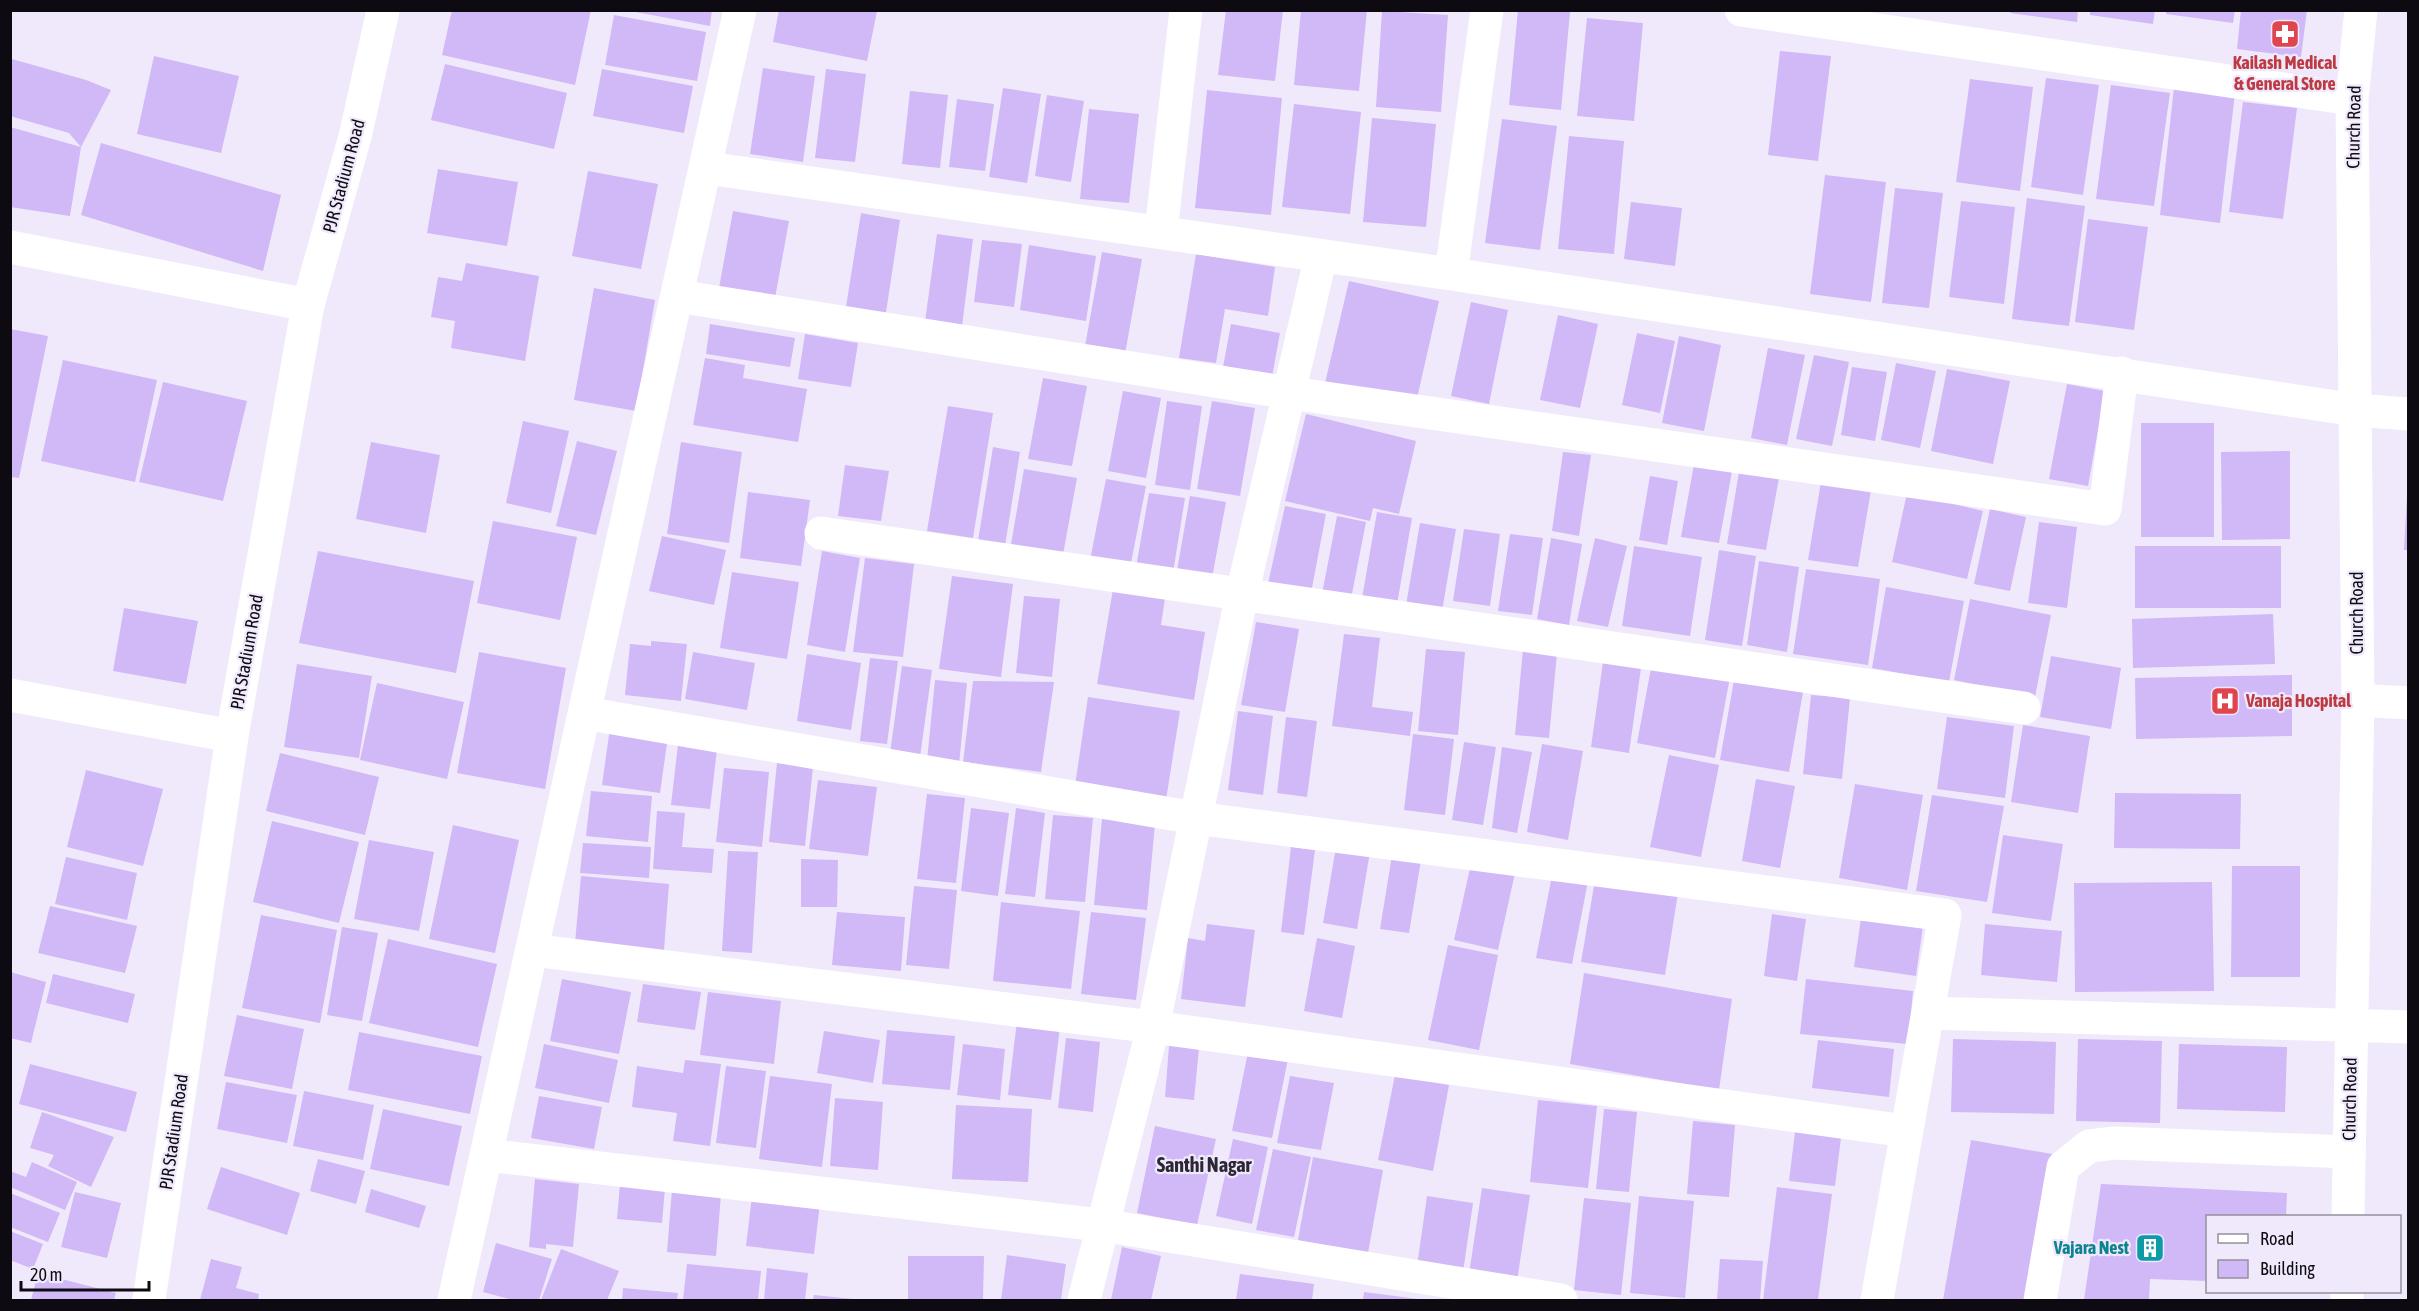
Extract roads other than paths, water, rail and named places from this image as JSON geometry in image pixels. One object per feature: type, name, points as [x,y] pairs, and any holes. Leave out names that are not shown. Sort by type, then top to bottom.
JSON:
[{"type":"street","name":"PJR Stadium Road","points":[[149,1300],[232,736],[308,304],[356,133],[383,10]]},
{"type":"street","points":[[454,1300],[707,168],[740,10]]},
{"type":"street","points":[[1161,232],[1186,10]]},
{"type":"street","points":[[1451,274],[1487,10]]},
{"type":"street","points":[[1741,10],[2352,99]]},
{"type":"street","name":"Church Road","points":[[2349,1215],[2358,700],[2352,99],[2361,10]]},
{"type":"street","points":[[707,168],[1451,274],[2122,373],[2356,410],[2409,414]]},
{"type":"street","points":[[10,247],[308,304]]},
{"type":"street","points":[[1084,1300],[1152,1028],[1242,594],[1321,256]]},
{"type":"street","points":[[677,296],[1290,393],[2105,509],[2122,373]]},
{"type":"street","points":[[821,533],[2024,708]]},
{"type":"street","points":[[10,695],[232,736]]},
{"type":"street","points":[[2358,700],[2409,703]]},
{"type":"street","points":[[584,713],[1195,818],[1945,915],[1877,1300]]},
{"type":"street","points":[[532,950],[1152,1028],[1906,1131]]},
{"type":"street","points":[[1928,1013],[2409,1027]]},
{"type":"street","points":[[2040,1300],[2063,1167],[2089,1146],[2115,1143],[2349,1152]]},
{"type":"street","points":[[486,1155],[1101,1225],[1561,1300]]},
{"type":"place","name":"Kailash Medical & General Store","points":[[2285,34]]},
{"type":"place","name":"Vanaja Hospital","points":[[2225,701]]},
{"type":"place","name":"Vajara Nest","points":[[2150,1248]]},
{"type":"district","name":"Santhi Nagar","points":[[1204,1165]]}]
